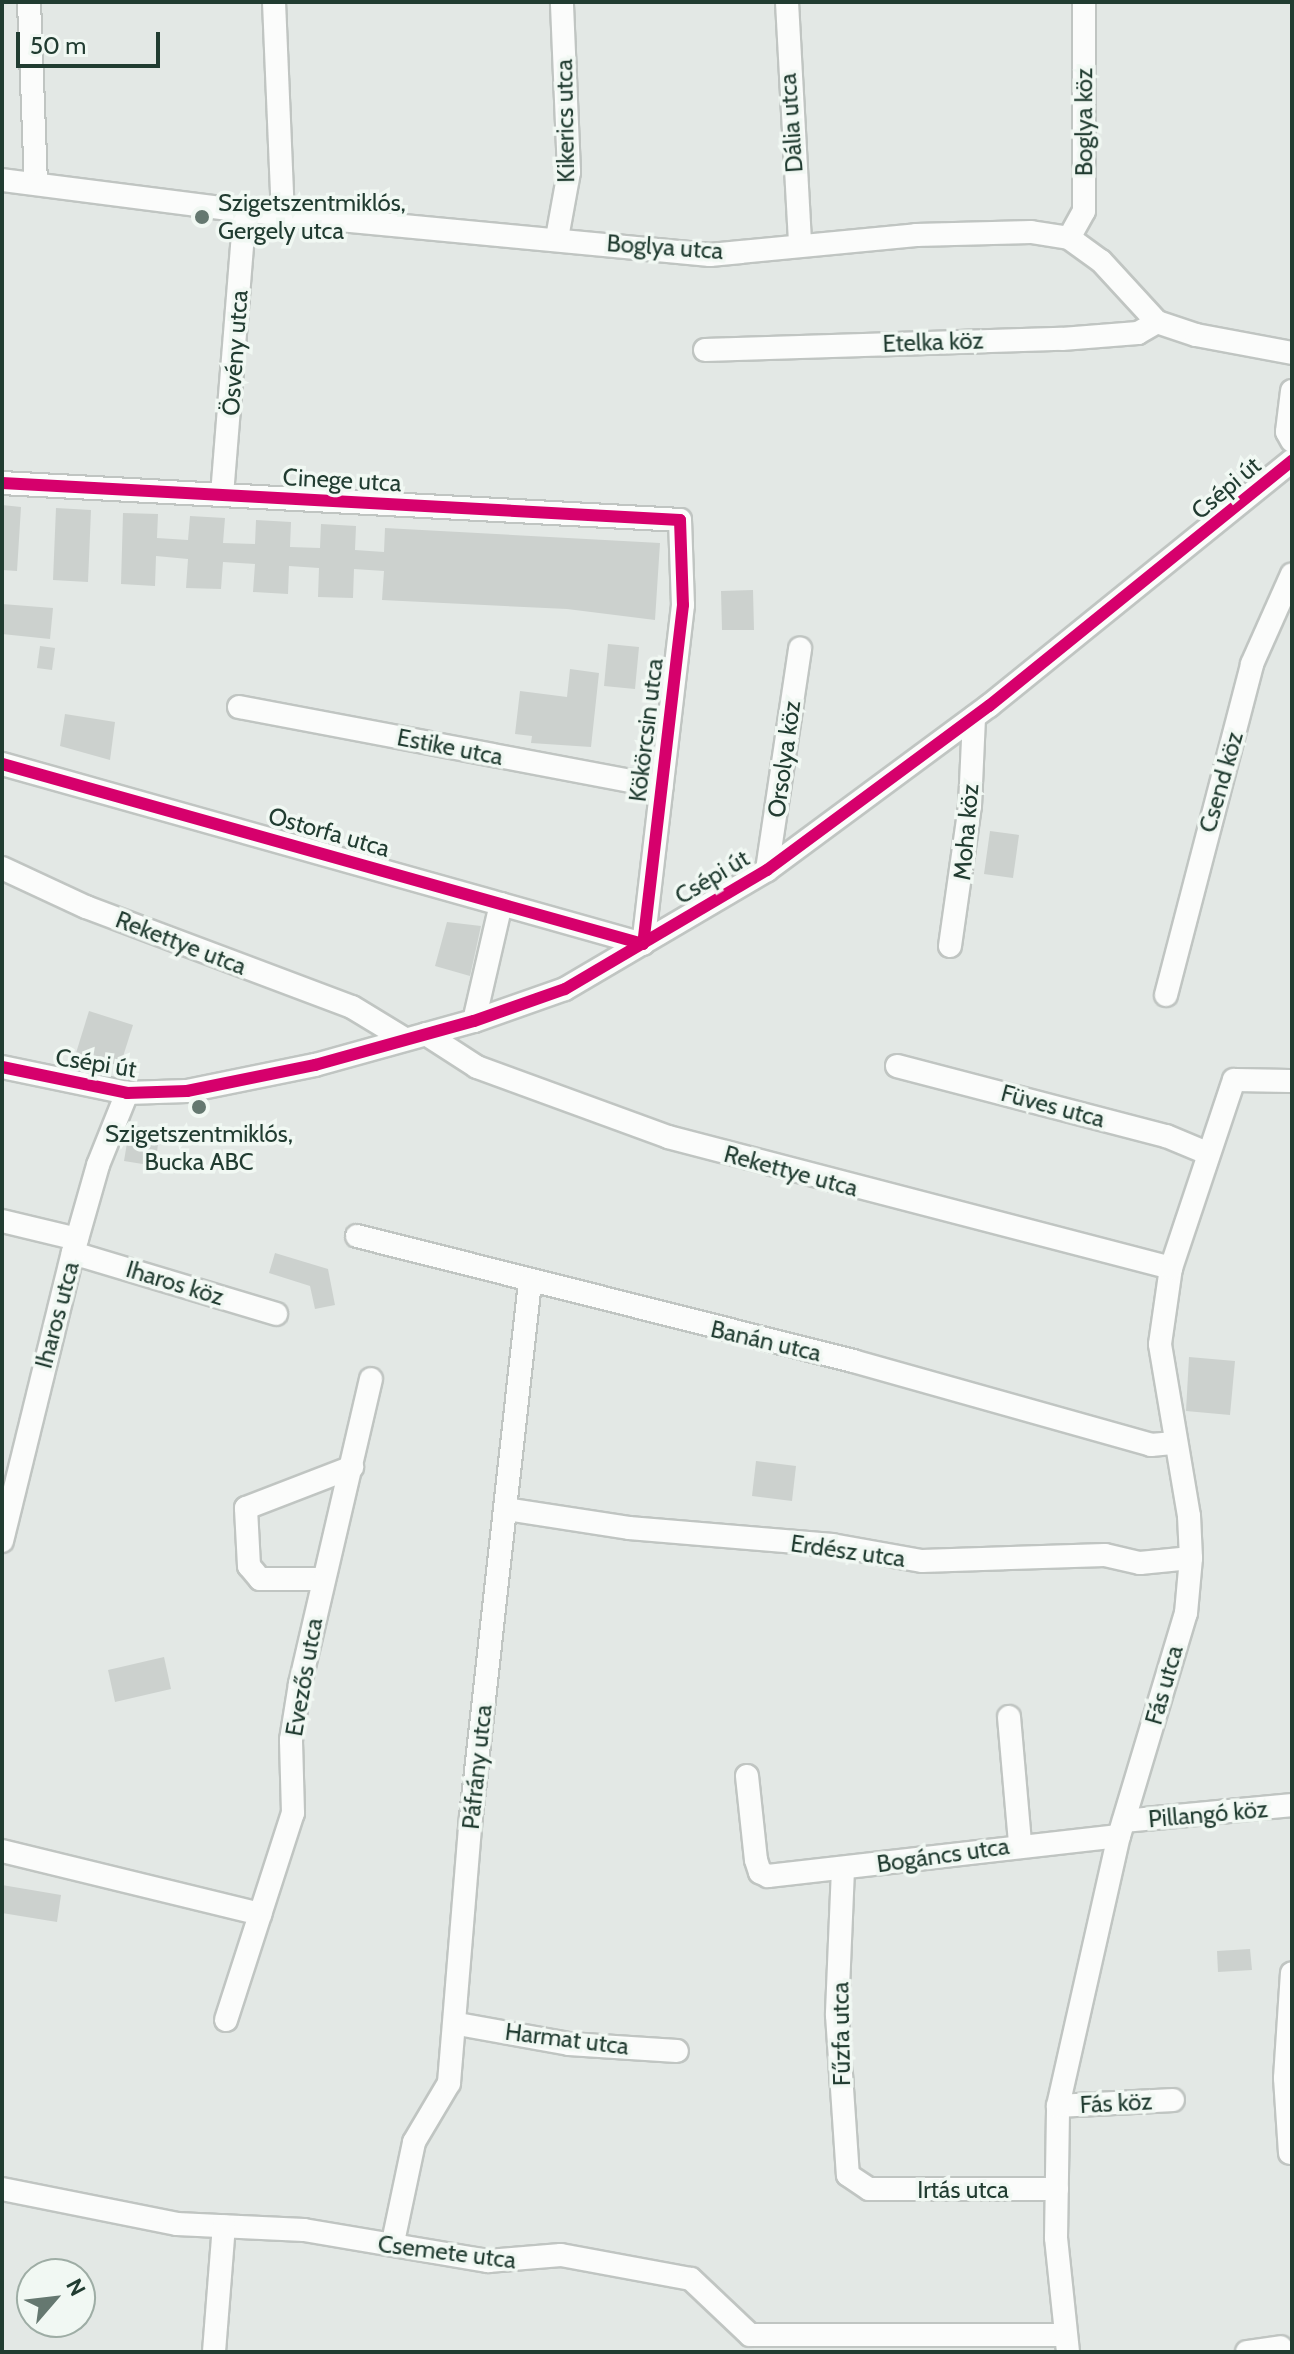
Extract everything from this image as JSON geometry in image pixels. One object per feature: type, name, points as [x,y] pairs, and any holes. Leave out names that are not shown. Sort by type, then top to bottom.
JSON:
[{"type":"street","points":[[29,2],[36,182]]},
{"type":"street","points":[[274,2],[283,213]]},
{"type":"street","name":"Kikerics utca","points":[[557,238],[569,172],[562,2]]},
{"type":"street","name":"Dália utca","points":[[787,2],[800,244]]},
{"type":"street","name":"Boglya köz","points":[[1069,238],[1084,211],[1084,2]]},
{"type":"street","name":"Boglya utca","points":[[2,180],[245,211],[557,238],[710,255],[800,244],[1031,232],[1069,238],[1101,261],[1157,322],[1196,335],[1292,353]]},
{"type":"street","name":"Ösvény utca","points":[[222,495],[245,211]]},
{"type":"street","name":"Etelka köz","points":[[705,350],[1062,339],[1138,333],[1157,322]]},
{"type":"street","points":[[1292,391],[1287,432],[1292,441]]},
{"type":"street","name":"Csépi út","points":[[2,1067],[127,1093],[187,1091],[315,1065],[403,1038],[474,1021],[565,989],[767,870],[974,717],[1291,466]]},
{"type":"street","name":"Cinege utca","points":[[2,483],[680,520]]},
{"type":"street","name":"Kökörcsin utca","points":[[643,944],[683,605],[680,520]]},
{"type":"street","name":"Csend köz","points":[[1166,995],[1252,664],[1292,574]]},
{"type":"street","name":"Orsolya köz","points":[[767,870],[800,648]]},
{"type":"street","name":"Estike utca","points":[[239,707],[661,787]]},
{"type":"street","name":"Moha köz","points":[[950,946],[970,806],[974,717]]},
{"type":"street","name":"Ostorfa utca","points":[[2,764],[643,944]]},
{"type":"street","name":"Rekettye utca","points":[[2,868],[86,907],[352,1007],[403,1038]]},
{"type":"street","points":[[474,1021],[501,904]]},
{"type":"street","name":"Rekettye utca","points":[[426,1034],[477,1067],[668,1137],[1171,1268]]},
{"type":"street","name":"Füves utca","points":[[897,1066],[1166,1136],[1207,1153]]},
{"type":"street","name":"Fás utca","points":[[1066,2344],[1057,2189],[1058,2106],[1121,1829],[1186,1613],[1191,1558],[1160,1344],[1171,1268],[1207,1153],[1234,1080],[1292,1081]]},
{"type":"street","name":"Iharos utca","points":[[2,1541],[75,1246],[98,1165],[127,1093]]},
{"type":"street","name":"Iharos köz","points":[[2,1221],[276,1314]]},
{"type":"street","name":"Banán utca","points":[[357,1236],[853,1361],[1151,1445],[1175,1443]]},
{"type":"street","name":"Páfrány utca","points":[[393,2242],[414,2142],[449,2083],[458,2024],[471,1817],[506,1509],[521,1326],[530,1282]]},
{"type":"street","name":"Evezős utca","points":[[226,2020],[293,1813],[291,1740],[322,1579],[352,1467],[371,1379]]},
{"type":"street","points":[[322,1579],[260,1579],[249,1566],[246,1508],[352,1467]]},
{"type":"street","name":"Erdész utca","points":[[506,1509],[629,1528],[832,1545],[922,1561],[1105,1555],[1140,1563],[1191,1558]]},
{"type":"street","points":[[1009,1717],[1020,1844]]},
{"type":"street","name":"Bogáncs utca","points":[[747,1776],[756,1860],[760,1872],[768,1876],[843,1869],[1121,1829]]},
{"type":"street","name":"Pillangó köz","points":[[1121,1829],[1292,1805]]},
{"type":"street","points":[[2,1851],[260,1914]]},
{"type":"street","name":"Fűzfa utca","points":[[843,1869],[837,2015],[848,2175],[869,2189]]},
{"type":"street","points":[[1290,2153],[1285,2078],[1292,1973]]},
{"type":"street","name":"Harmat utca","points":[[458,2024],[569,2044],[677,2051]]},
{"type":"street","name":"Fás köz","points":[[1058,2106],[1173,2100]]},
{"type":"street","name":"Csemete utca","points":[[2,2189],[177,2224],[393,2242],[488,2261],[561,2255],[691,2279],[750,2335],[1066,2344]]},
{"type":"street","name":"Irtás utca","points":[[869,2189],[1057,2189]]},
{"type":"street","points":[[214,2352],[224,2226]]},
{"type":"street","points":[[1247,2352],[1281,2347]]},
{"type":"building","points":[[2,505],[21,507],[17,571],[2,570]]},
{"type":"building","points":[[56,508],[91,510],[88,582],[53,580]]},
{"type":"building","points":[[123,513],[158,514],[157,538],[188,540],[190,516],[225,518],[223,543],[255,544],[256,520],[291,522],[290,547],[320,548],[321,524],[356,526],[355,550],[384,552],[385,528],[660,543],[655,620],[567,609],[382,600],[384,571],[354,569],[353,598],[318,597],[319,568],[289,566],[288,594],[253,592],[255,564],[223,562],[221,589],[186,588],[188,559],[156,556],[155,586],[121,584]]},
{"type":"building","points":[[753,590],[754,630],[722,630],[721,591]]},
{"type":"building","points":[[2,604],[53,608],[50,639],[2,634]]},
{"type":"building","points":[[608,644],[639,647],[635,689],[604,686]]},
{"type":"building","points":[[40,646],[55,648],[52,670],[37,668]]},
{"type":"building","points":[[570,669],[599,673],[591,747],[531,743],[532,736],[515,734],[520,691],[567,697]]},
{"type":"building","points":[[65,714],[115,722],[110,760],[60,746]]},
{"type":"building","points":[[990,831],[1019,835],[1013,878],[984,874]]},
{"type":"building","points":[[447,922],[481,926],[470,976],[435,966]]},
{"type":"building","points":[[89,1011],[133,1025],[120,1066],[76,1053]]},
{"type":"building","points":[[130,1125],[160,1130],[155,1166],[124,1161]]},
{"type":"building","points":[[275,1253],[328,1269],[335,1305],[315,1309],[310,1286],[269,1273]]},
{"type":"building","points":[[1189,1357],[1235,1361],[1230,1415],[1186,1411]]},
{"type":"building","points":[[756,1461],[796,1466],[792,1501],[752,1496]]},
{"type":"building","points":[[164,1657],[171,1689],[115,1702],[108,1670]]},
{"type":"building","points":[[2,1885],[61,1895],[57,1922],[2,1913]]},
{"type":"building","points":[[1250,1949],[1252,1970],[1218,1972],[1217,1951]]},
{"type":"cycle path","points":[[2,1067],[127,1093],[187,1091],[315,1065],[474,1021],[565,989],[767,870],[989,706],[1292,461]]},
{"type":"cycle path","points":[[2,483],[680,520],[683,605],[643,944],[2,764]]},
{"type":"place","name":"Szigetszentmiklós, Gergely utca","points":[[202,217]]},
{"type":"place","name":"Szigetszentmiklós, Bucka ABC","points":[[199,1107]]}]
